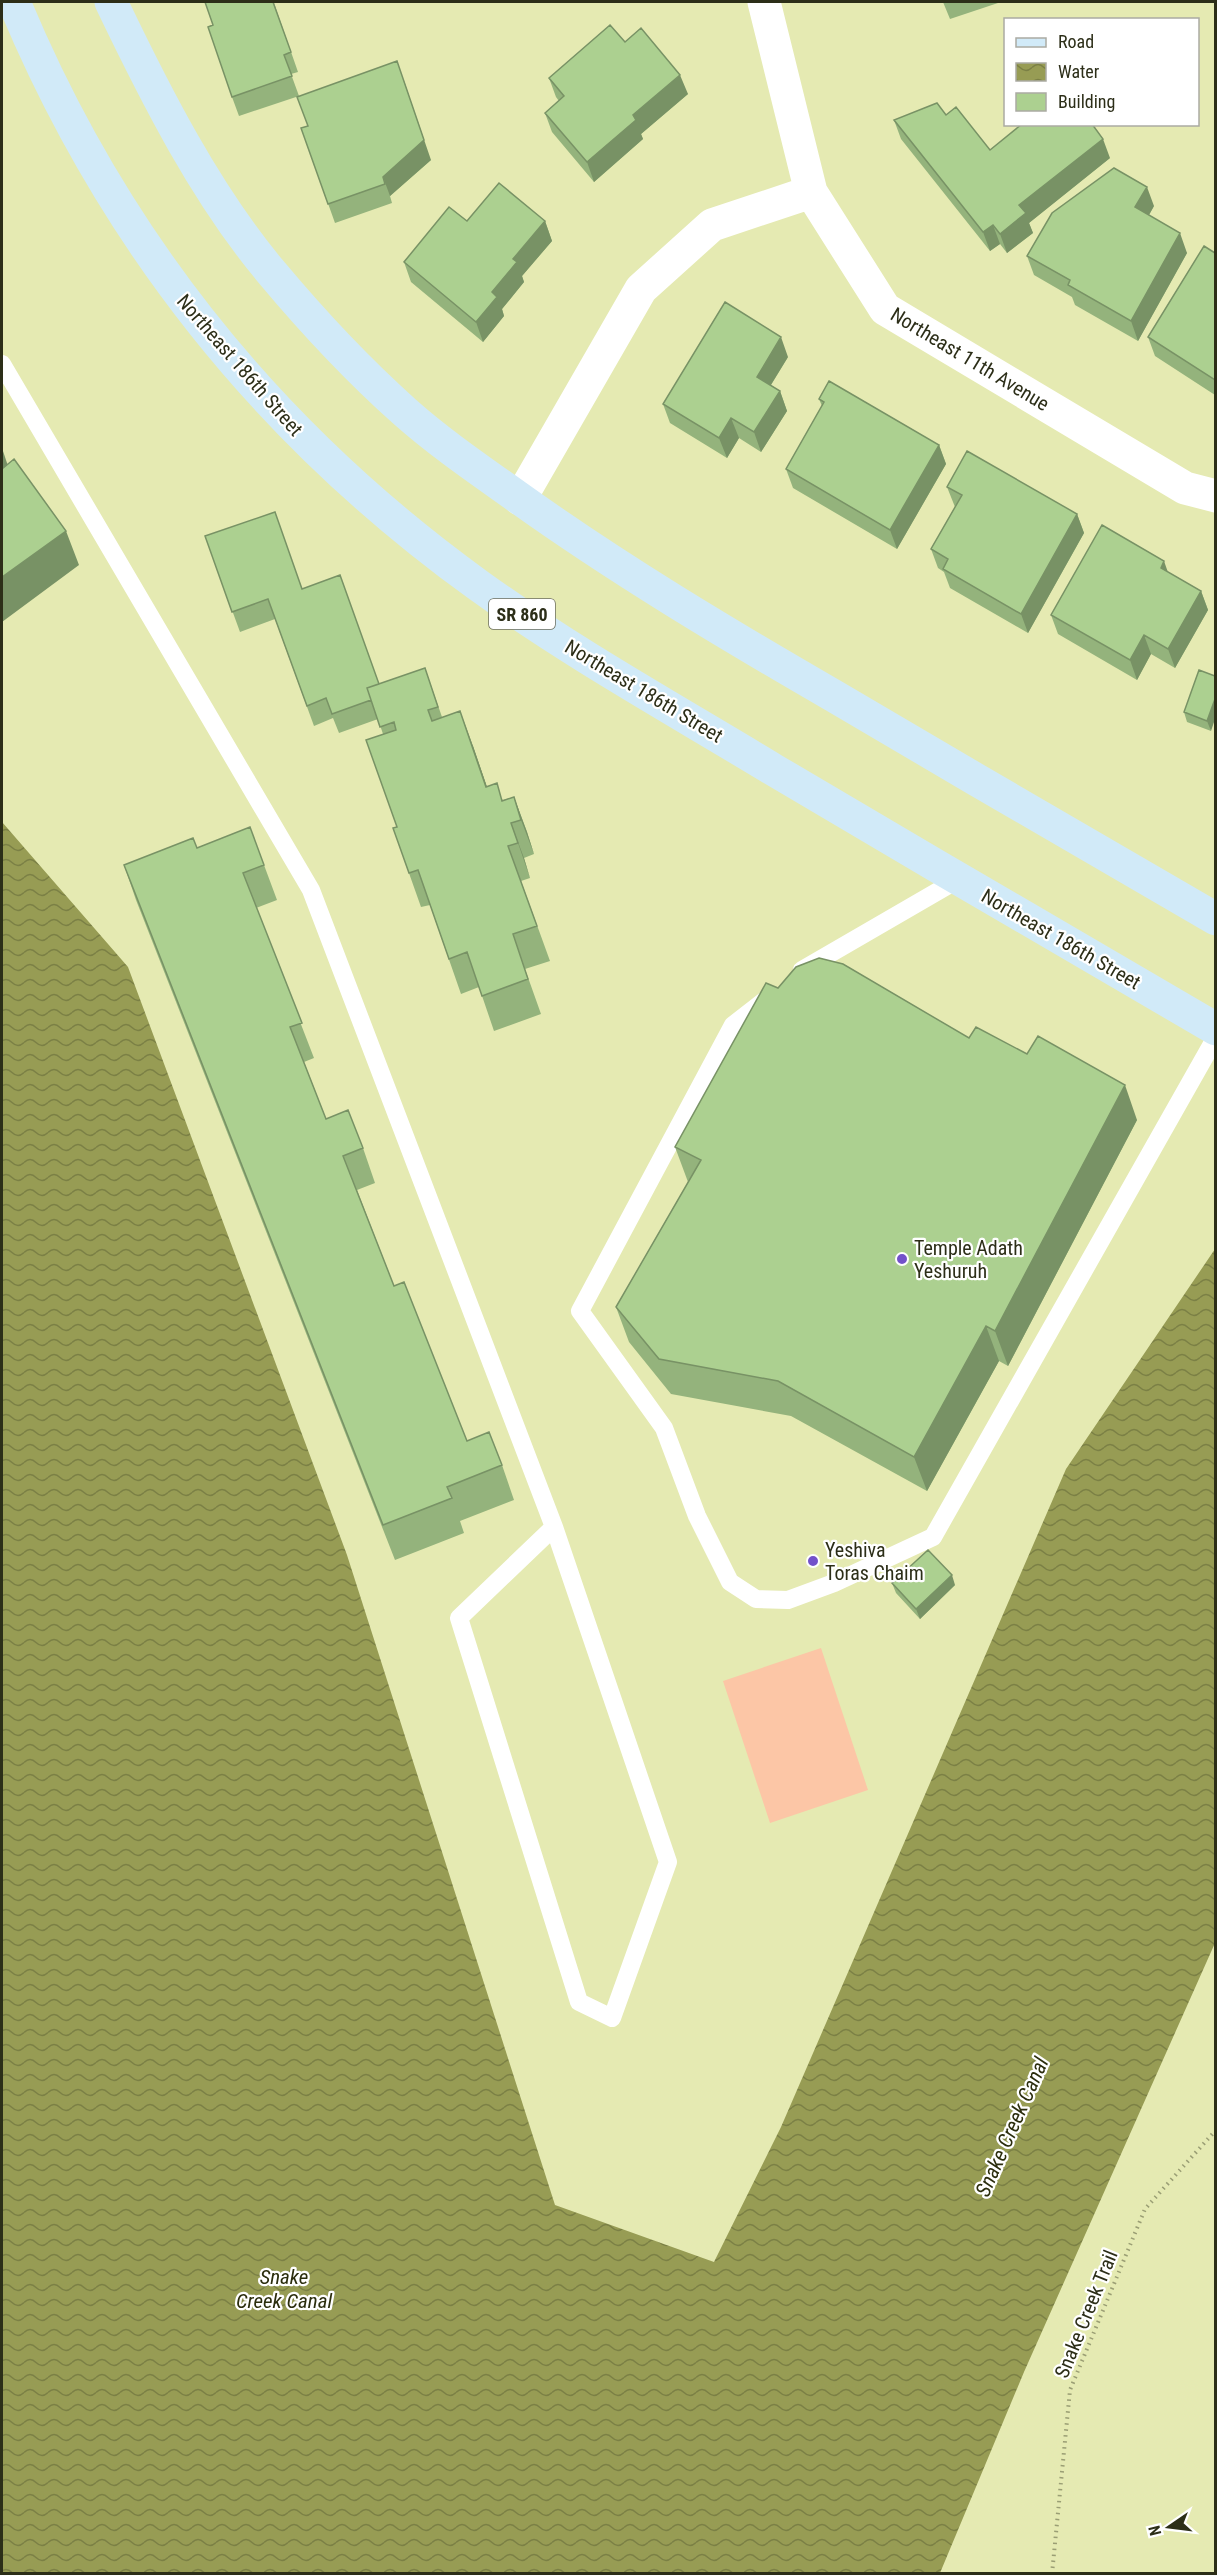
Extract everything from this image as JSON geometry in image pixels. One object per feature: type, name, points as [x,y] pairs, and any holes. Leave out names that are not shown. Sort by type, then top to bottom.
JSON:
[{"type":"main road","name":"Northeast 186th Street","points":[[14,2],[59,101],[93,163],[133,228],[213,339],[258,391],[363,494],[478,585],[551,634],[959,879],[1215,1029]]},
{"type":"main road","points":[[111,2],[138,57],[200,168],[271,271],[348,355],[405,412],[584,544],[697,616],[1215,919]]},
{"type":"street","name":"Northeast 11th Avenue","points":[[764,2],[811,192],[885,309],[1185,488],[1215,496]]},
{"type":"street","points":[[520,499],[641,289],[712,225],[811,192]]},
{"type":"lane","points":[[2,364],[311,890],[554,1527],[668,1862],[612,2018],[579,2002],[459,1618],[554,1527]]},
{"type":"lane","points":[[959,879],[805,968],[733,1025],[580,1311],[663,1428],[697,1516],[730,1582],[756,1599],[788,1600],[834,1583],[933,1537],[1215,1037]]},
{"type":"path","name":"Snake Creek Trail","points":[[1052,2574],[1070,2390],[1145,2209],[1215,2130]]},
{"type":"shaded area","points":[[821,1648],[868,1790],[770,1823],[723,1681]]},
{"type":"water","name":"Snake Creek Canal","points":[[2,822],[128,967],[347,1555],[555,2205],[714,2262],[781,2127],[1066,1469],[1215,1249],[1215,1943],[1024,2372],[940,2573],[2,2573]]},
{"type":"building","points":[[205,2],[273,2],[291,52],[284,55],[292,76],[232,97],[208,27],[213,25]]},
{"type":"building","points":[[610,25],[625,42],[641,28],[680,75],[633,115],[636,120],[587,162],[545,113],[564,96],[549,78]]},
{"type":"building","points":[[397,61],[424,140],[383,177],[385,184],[328,204],[301,128],[308,126],[297,97]]},
{"type":"building","points":[[937,103],[946,115],[956,107],[990,150],[1020,126],[1093,126],[1103,139],[1019,205],[1026,213],[1000,234],[993,225],[983,232],[894,120]]},
{"type":"building","points":[[1114,168],[1147,187],[1135,207],[1180,233],[1131,321],[1068,285],[1070,280],[1027,256],[1052,213]]},
{"type":"building","points":[[499,183],[545,221],[513,259],[517,262],[492,292],[497,297],[476,322],[404,262],[449,207],[467,221]]},
{"type":"building","points":[[1204,246],[1215,253],[1215,380],[1148,337]]},
{"type":"building","points":[[725,302],[781,337],[757,377],[780,391],[754,432],[731,418],[719,438],[663,404]]},
{"type":"building","points":[[829,381],[939,445],[890,530],[786,469],[824,402],[819,399]]},
{"type":"building","points":[[967,451],[1077,514],[1021,614],[943,569],[948,559],[931,549],[962,495],[947,487]]},
{"type":"building","points":[[14,459],[66,531],[2,577],[2,469]]},
{"type":"building","points":[[275,512],[302,589],[340,575],[379,684],[367,688],[371,700],[332,714],[326,698],[307,706],[268,599],[232,612],[205,536]]},
{"type":"building","points":[[1102,525],[1164,561],[1161,568],[1201,591],[1168,649],[1144,635],[1130,660],[1051,615]]},
{"type":"building","points":[[425,668],[438,707],[428,710],[432,721],[460,711],[486,787],[497,783],[502,801],[514,797],[521,820],[511,823],[518,843],[508,846],[537,926],[513,934],[528,979],[482,996],[467,952],[449,959],[418,870],[409,873],[393,828],[397,827],[366,740],[396,730],[394,722],[380,727],[367,688]]},
{"type":"building","points":[[1199,670],[1215,676],[1215,699],[1207,721],[1184,712]]},
{"type":"building","points":[[250,827],[264,865],[243,873],[302,1023],[290,1027],[326,1119],[348,1110],[363,1148],[343,1156],[394,1286],[404,1282],[467,1441],[489,1432],[502,1465],[447,1487],[452,1498],[383,1525],[124,865],[193,838],[197,848]]},
{"type":"building","points":[[819,958],[843,964],[969,1038],[976,1027],[1027,1054],[1038,1036],[1125,1085],[995,1331],[986,1326],[914,1457],[778,1381],[659,1359],[616,1307],[701,1160],[675,1147],[766,983],[778,988],[796,967]]},
{"type":"building","points":[[928,1550],[952,1575],[916,1609],[892,1583]]},
{"type":"place","name":"Temple Adath Yeshuruh","points":[[902,1259]]},
{"type":"place","name":"Yeshiva Toras Chaim","points":[[813,1561]]}]
